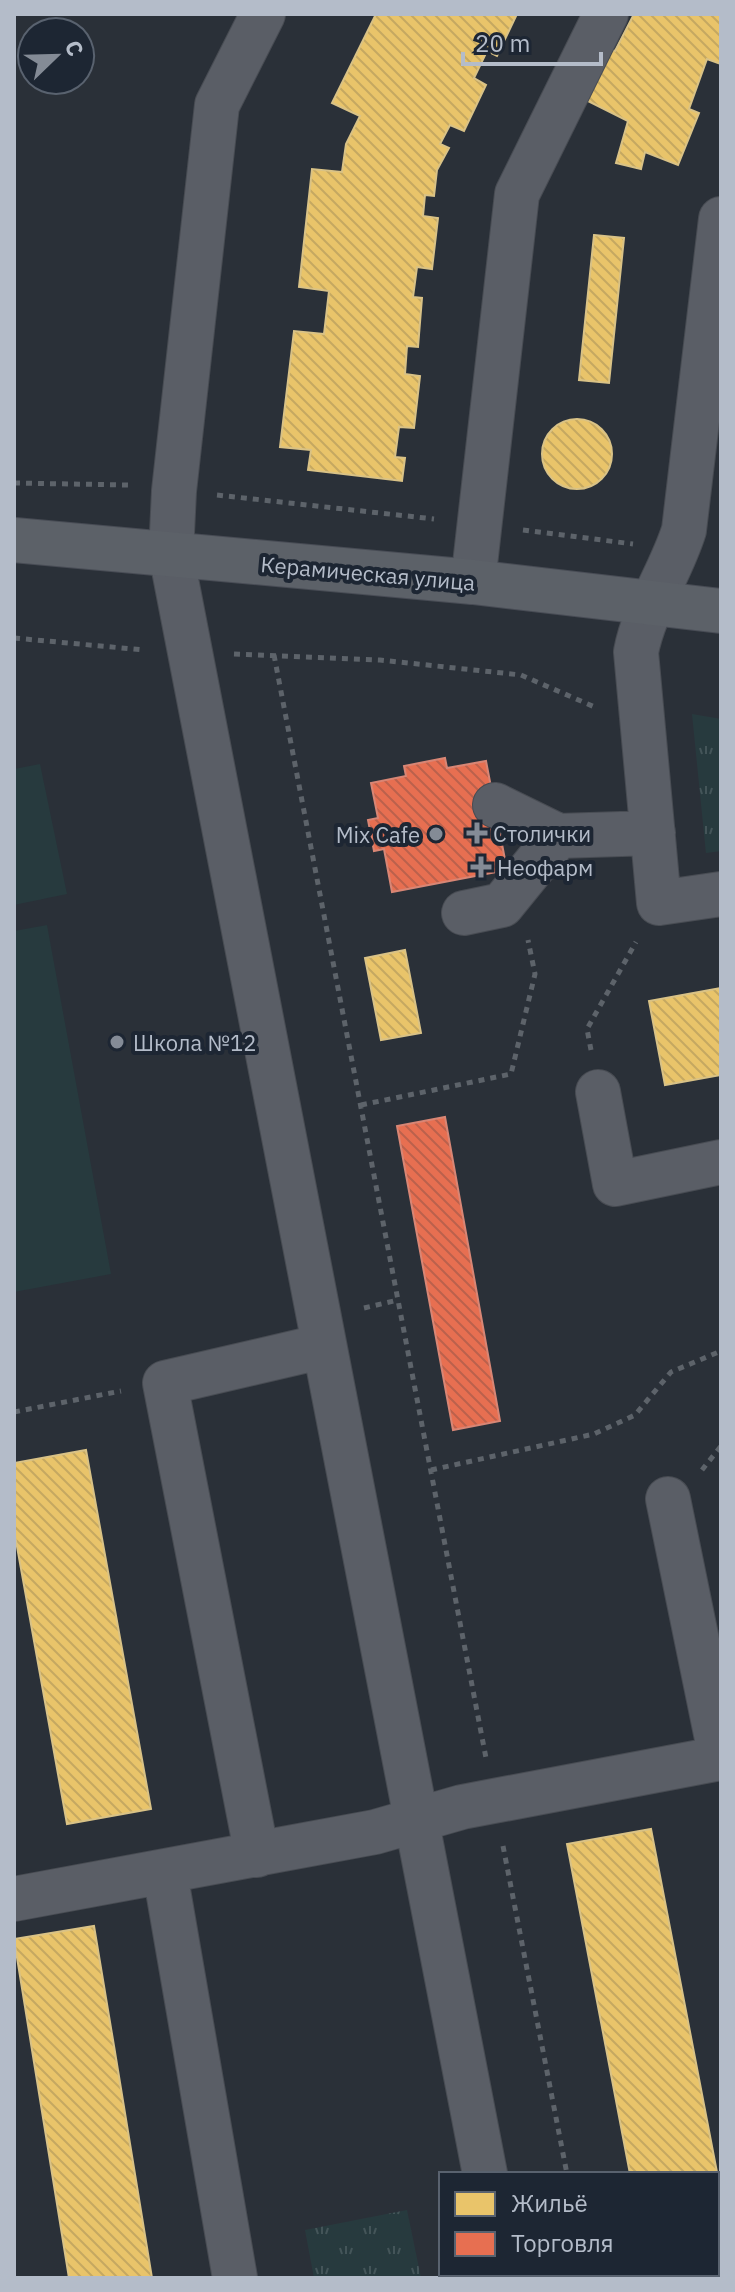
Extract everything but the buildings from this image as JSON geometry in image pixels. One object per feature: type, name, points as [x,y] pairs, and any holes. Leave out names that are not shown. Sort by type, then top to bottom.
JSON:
[{"type":"main road","name":"Керамическая улица","points":[[14,540],[473,582],[721,611]]},
{"type":"street","points":[[263,14],[217,105],[174,491],[171,554],[485,2172]]},
{"type":"street","points":[[473,582],[517,194],[606,14]]},
{"type":"street","points":[[721,219],[684,530],[640,630],[636,652],[659,903],[721,894]]},
{"type":"street","points":[[495,805],[558,836],[653,833]]},
{"type":"street","points":[[464,913],[502,905],[558,836]]},
{"type":"street","points":[[598,1092],[615,1184],[721,1162]]},
{"type":"street","points":[[257,1855],[165,1383],[324,1346]]},
{"type":"street","points":[[15,1891],[165,1873],[375,1832],[494,1800],[721,1758],[668,1499]]},
{"type":"street","points":[[165,1873],[235,2278]]},
{"type":"path","points":[[14,638],[190,653],[380,660],[521,675],[643,728]]},
{"type":"path","points":[[274,655],[567,2172]]},
{"type":"path","points":[[361,1105],[511,1074],[535,974],[517,887]]},
{"type":"path","points":[[598,1092],[587,1029],[659,903]]},
{"type":"path","points":[[431,1470],[594,1434],[635,1415],[671,1372],[721,1351]]},
{"type":"path","points":[[14,1412],[165,1383]]},
{"type":"green space","points":[[692,714],[721,719],[721,851],[706,853]]},
{"type":"green space","points":[[40,764],[67,894],[14,905],[14,769]]},
{"type":"green space","points":[[47,925],[111,1274],[14,1292],[14,931]]},
{"type":"green space","points":[[407,2210],[421,2278],[314,2278],[305,2230]]},
{"type":"place","name":"Столички","points":[[477,833]]},
{"type":"place","name":"Mix Cafe","points":[[436,834]]},
{"type":"place","name":"Неофарм","points":[[481,867]]},
{"type":"place","name":"Школа №12","points":[[117,1042]]}]
